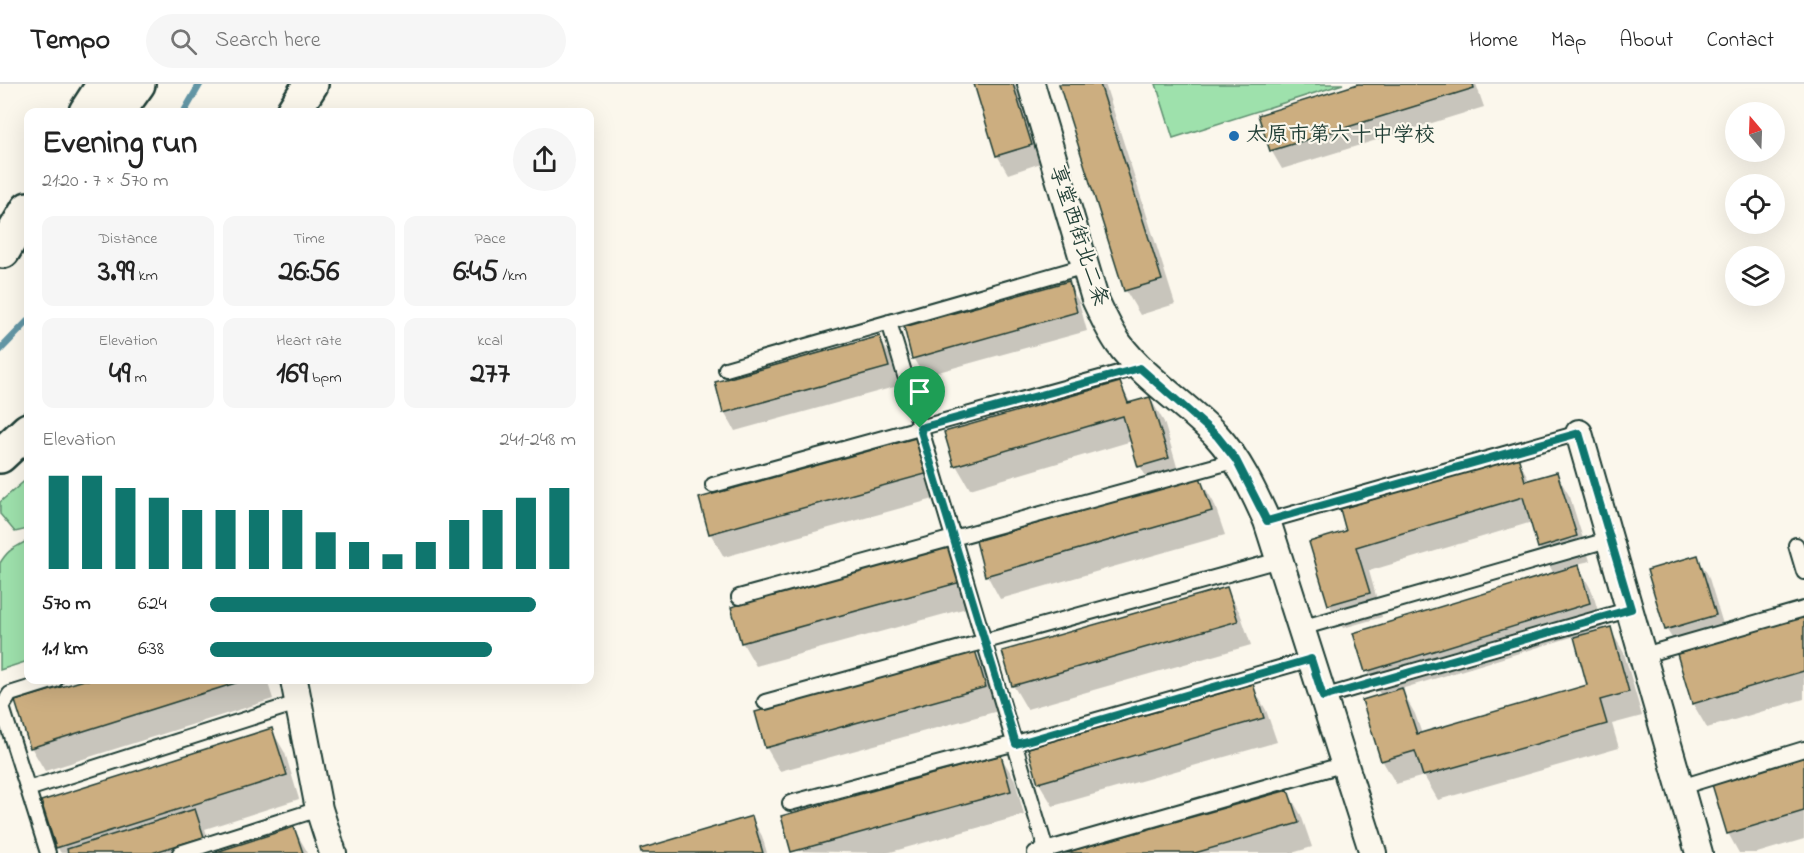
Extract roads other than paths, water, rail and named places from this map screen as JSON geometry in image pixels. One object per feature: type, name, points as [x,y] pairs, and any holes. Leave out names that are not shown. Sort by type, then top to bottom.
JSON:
[{"type":"street","points":[[89,108],[104,84]]},
{"type":"street","points":[[121,108],[138,84]]},
{"type":"street","points":[[300,102],[316,84]]},
{"type":"street","name":"享堂西街北二条","points":[[1031,84],[1095,299],[1107,324],[1119,343],[1140,368],[1202,422],[1236,460],[1267,521],[1373,853]]},
{"type":"street","points":[[2,253],[24,216]]},
{"type":"street","points":[[2,253],[24,232]]},
{"type":"street","points":[[1579,433],[1699,853]]},
{"type":"street","points":[[0,456],[24,434]]},
{"type":"street","points":[[296,691],[320,809],[333,853]]},
{"type":"lane","points":[[726,369],[1085,266]]},
{"type":"lane","points":[[889,322],[1016,744],[1043,852],[1345,764]]},
{"type":"lane","points":[[712,485],[1140,368]]},
{"type":"lane","points":[[1267,521],[1579,433]]},
{"type":"lane","points":[[739,597],[1236,460]]},
{"type":"lane","points":[[1301,628],[1611,539]]},
{"type":"lane","points":[[1796,545],[1804,572]]},
{"type":"lane","points":[[765,702],[1279,560]]},
{"type":"lane","points":[[1323,697],[1631,609]]},
{"type":"lane","points":[[1644,655],[1804,609]]},
{"type":"lane","points":[[790,803],[1016,744],[1311,659]]},
{"type":"lane","points":[[42,684],[10,694],[4,702],[3,712],[48,853]]},
{"type":"lane","points":[[28,789],[296,691]]},
{"type":"lane","points":[[1681,787],[1804,749]]},
{"type":"lane","points":[[180,853],[320,809]]},
{"type":"waterway","points":[[186,108],[200,84]]},
{"type":"waterway","points":[[0,350],[24,325]]},
{"type":"place","name":"太原市第六十中学校","points":[[1234,136]]}]
